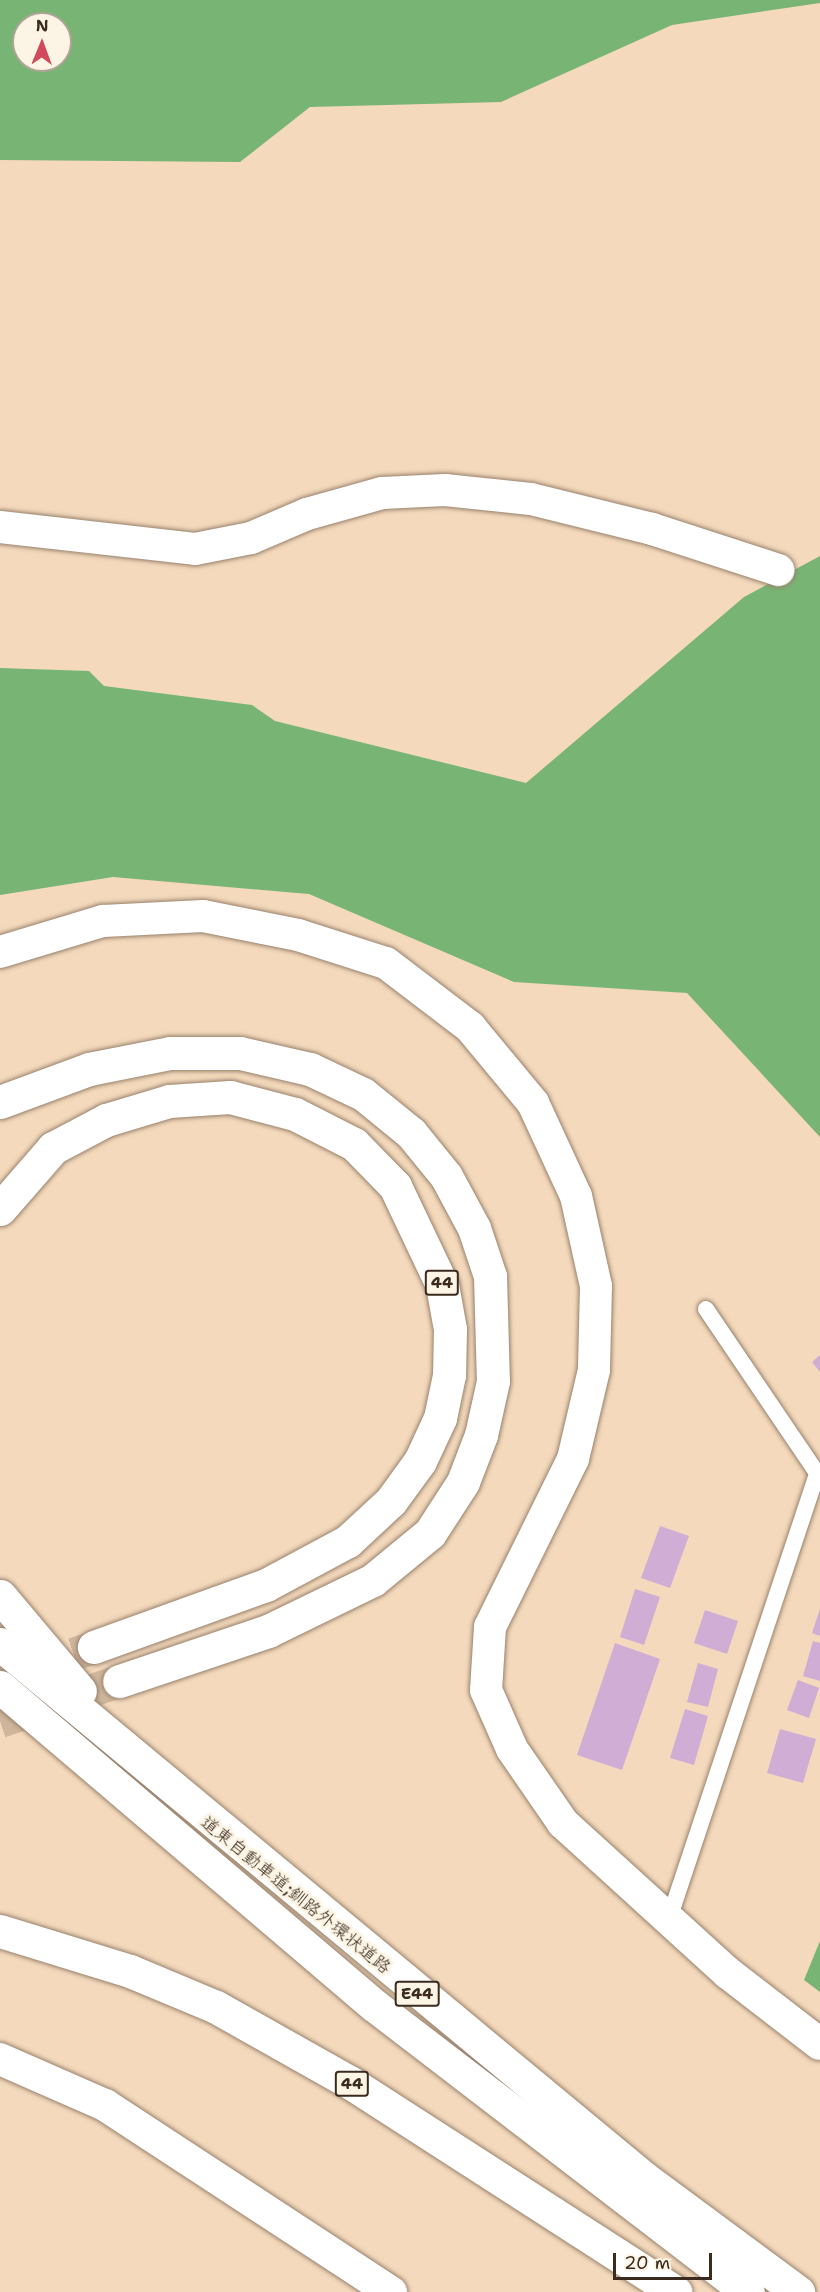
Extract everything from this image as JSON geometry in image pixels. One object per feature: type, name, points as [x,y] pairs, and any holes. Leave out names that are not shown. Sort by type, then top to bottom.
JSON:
[{"type":"highway","points":[[0,1102],[89,1069],[170,1053],[240,1053],[310,1069],[363,1094],[411,1133],[452,1186],[474,1228],[490,1276],[493,1381],[481,1435],[463,1482],[430,1533],[374,1580],[268,1631],[118,1681]]},
{"type":"highway","name":"44","points":[[0,1209],[53,1148],[106,1120],[169,1101],[230,1097],[295,1114],[354,1144],[395,1186],[442,1285],[450,1340],[440,1419],[420,1461],[392,1501],[348,1541],[266,1586],[94,1647]]},
{"type":"highway","points":[[0,1596],[169,1790]]},
{"type":"highway","name":"道東自動車道;釧路外環状道路","points":[[0,1644],[169,1790],[644,2178],[798,2292]]},
{"type":"highway","name":"道東自動車道;釧路外環状道路","points":[[6,1692],[375,2006],[748,2292]]},
{"type":"highway","name":"44","points":[[0,1931],[130,1971],[216,2007],[351,2083],[675,2292]]},
{"type":"street","points":[[0,527],[195,549],[251,538],[308,514],[382,494],[445,490],[531,499],[651,529],[778,570]]},
{"type":"street","points":[[0,952],[103,921],[203,916],[298,935],[386,963],[470,1027],[533,1103],[576,1196],[596,1286],[594,1370],[573,1459],[490,1628],[486,1690],[512,1749],[563,1823],[669,1919],[820,2044]]},
{"type":"street","points":[[0,2059],[105,2105],[391,2292]]},
{"type":"lane","points":[[669,1919],[817,1473],[706,1310]]},
{"type":"green space","points":[[0,0],[820,0],[820,3],[672,25],[501,102],[310,107],[240,162],[0,160]]},
{"type":"green space","points":[[820,556],[820,1137],[687,993],[514,982],[309,894],[113,877],[0,895],[0,668],[89,671],[104,686],[252,705],[275,721],[526,783],[744,597]]},
{"type":"green space","points":[[820,1941],[820,1992],[804,1980]]},
{"type":"building","points":[[820,1355],[820,1372],[812,1362]]},
{"type":"building","points":[[660,1526],[689,1536],[670,1588],[641,1578]]},
{"type":"building","points":[[635,1589],[660,1597],[644,1645],[620,1637]]},
{"type":"building","points":[[820,1609],[820,1636],[812,1633]]},
{"type":"building","points":[[705,1610],[738,1621],[727,1654],[694,1643]]},
{"type":"building","points":[[813,1641],[820,1643],[820,1681],[803,1676]]},
{"type":"building","points":[[615,1643],[660,1659],[622,1770],[577,1755]]},
{"type":"building","points":[[698,1663],[718,1669],[708,1707],[687,1702]]},
{"type":"building","points":[[798,1680],[819,1688],[809,1718],[787,1710]]},
{"type":"building","points":[[685,1709],[708,1716],[694,1765],[670,1758]]},
{"type":"building","points":[[780,1729],[816,1739],[803,1783],[767,1773]]},
{"type":"tunnel","points":[[27,1669],[94,1647]]},
{"type":"tunnel","points":[[0,1721],[119,1681]]}]
